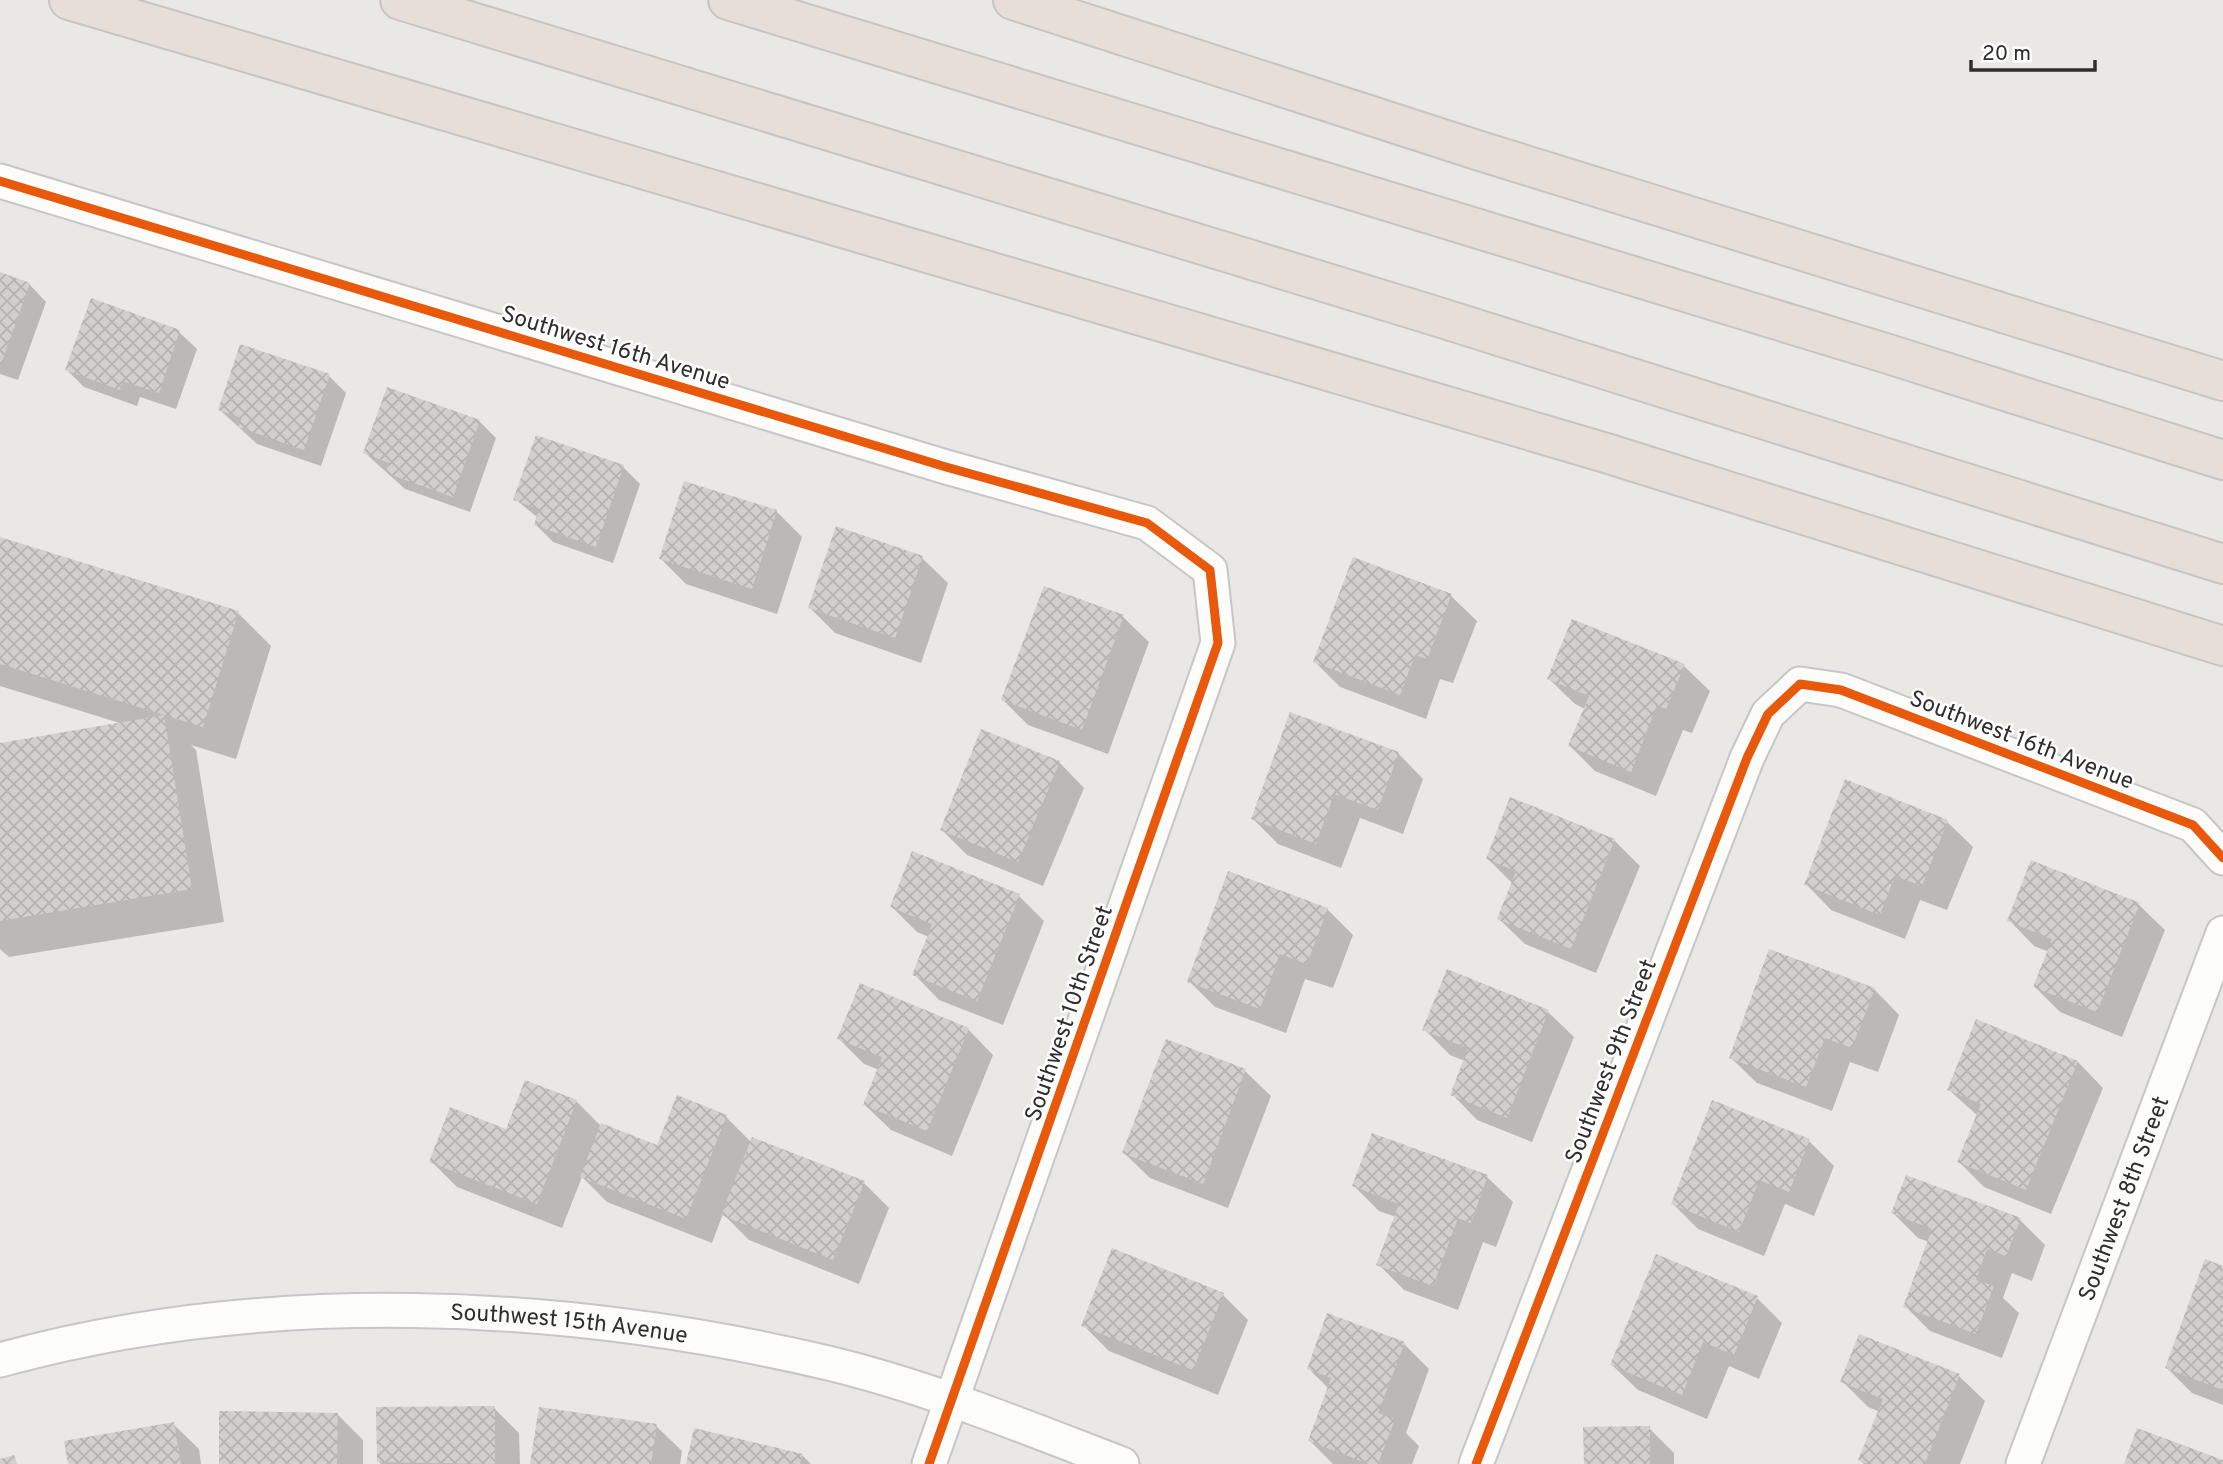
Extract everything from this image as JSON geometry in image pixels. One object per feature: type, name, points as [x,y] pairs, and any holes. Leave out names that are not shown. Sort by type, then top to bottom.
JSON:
[{"type":"highway","points":[[69,0],[1593,449],[2223,646]]},
{"type":"highway","points":[[400,0],[1432,315],[2223,564]]},
{"type":"highway","points":[[728,0],[1895,356],[2223,460]]},
{"type":"highway","points":[[1013,0],[1494,155],[2223,381]]},
{"type":"street","name":"Southwest 16th Avenue","points":[[0,181],[947,467],[1147,523],[1210,570]]},
{"type":"street","name":"Southwest 10th Street","points":[[929,1464],[1218,642],[1210,570]]},
{"type":"street","name":"Southwest 16th Avenue","points":[[1800,684],[1842,690],[2193,825],[2221,855]]},
{"type":"street","name":"Southwest 9th Street","points":[[1476,1464],[1747,758],[1768,715],[1800,684]]},
{"type":"street","name":"Southwest 8th Street","points":[[2023,1464],[2223,933]]},
{"type":"street","name":"Southwest 15th Avenue","points":[[0,1360],[162,1327],[305,1312],[449,1310],[593,1320],[689,1333],[830,1363],[953,1400],[1122,1464]]},
{"type":"building","points":[[0,272],[30,283],[0,367]]},
{"type":"building","points":[[91,298],[180,330],[159,393],[123,381],[120,390],[65,370]]},
{"type":"building","points":[[240,344],[330,374],[304,450],[238,427],[242,418],[218,410]]},
{"type":"building","points":[[387,387],[480,420],[453,497],[386,473],[389,463],[363,453]]},
{"type":"building","points":[[536,435],[624,465],[596,547],[534,525],[539,509],[513,500]]},
{"type":"building","points":[[684,481],[777,510],[752,589],[659,559]]},
{"type":"building","points":[[836,526],[923,556],[895,638],[808,608]]},
{"type":"building","points":[[0,537],[239,611],[203,727],[0,664]]},
{"type":"building","points":[[1353,557],[1452,594],[1427,659],[1415,655],[1400,695],[1313,662]]},
{"type":"building","points":[[1044,586],[1124,615],[1082,730],[1001,700]]},
{"type":"building","points":[[1572,619],[1685,664],[1666,709],[1657,705],[1631,772],[1568,746],[1589,696],[1547,679]]},
{"type":"building","points":[[1290,712],[1399,752],[1378,810],[1334,794],[1316,844],[1251,819]]},
{"type":"building","points":[[164,715],[192,889],[0,921],[0,743]]},
{"type":"building","points":[[981,729],[1060,761],[1018,862],[940,830]]},
{"type":"building","points":[[1845,779],[1948,820],[1922,886],[1895,876],[1880,915],[1804,885]]},
{"type":"building","points":[[1510,797],[1615,839],[1571,949],[1497,919],[1516,871],[1486,859]]},
{"type":"building","points":[[912,851],[1020,894],[977,1001],[912,975],[932,924],[890,907]]},
{"type":"building","points":[[2031,860],[2140,903],[2097,1012],[2033,987],[2052,939],[2007,921]]},
{"type":"building","points":[[1228,871],[1328,908],[1307,964],[1280,954],[1260,1009],[1187,982]]},
{"type":"building","points":[[1769,949],[1875,988],[1852,1048],[1825,1038],[1806,1087],[1729,1058]]},
{"type":"building","points":[[1447,969],[1549,1010],[1507,1118],[1450,1095],[1468,1048],[1422,1030]]},
{"type":"building","points":[[860,983],[969,1028],[927,1131],[863,1105],[882,1057],[837,1039]]},
{"type":"building","points":[[1976,1019],[2078,1061],[2026,1190],[1957,1162],[1981,1104],[1947,1090]]},
{"type":"building","points":[[1166,1039],[1246,1069],[1203,1184],[1122,1153]]},
{"type":"building","points":[[525,1080],[577,1100],[537,1204],[429,1162],[450,1107],[506,1129]]},
{"type":"building","points":[[677,1095],[727,1115],[686,1219],[580,1177],[601,1123],[657,1145]]},
{"type":"building","points":[[1712,1100],[1810,1139],[1789,1192],[1759,1180],[1739,1232],[1671,1204]]},
{"type":"building","points":[[1372,1133],[1488,1175],[1471,1223],[1458,1218],[1433,1286],[1376,1265],[1399,1204],[1352,1186]]},
{"type":"building","points":[[752,1137],[865,1181],[833,1260],[721,1215]]},
{"type":"building","points":[[1906,1175],[2021,1218],[2006,1256],[1987,1249],[1976,1280],[1994,1286],[1976,1334],[1903,1307],[1932,1229],[1891,1213]]},
{"type":"building","points":[[1112,1248],[1224,1293],[1193,1370],[1081,1326]]},
{"type":"building","points":[[1656,1254],[1758,1296],[1734,1355],[1703,1342],[1682,1395],[1610,1365]]},
{"type":"building","points":[[2205,1259],[2223,1266],[2223,1390],[2165,1368]]},
{"type":"building","points":[[1327,1313],[1405,1342],[1378,1413],[1395,1419],[1378,1464],[1369,1464],[1308,1441],[1331,1378],[1307,1369]]},
{"type":"building","points":[[1859,1334],[1960,1374],[1925,1464],[1867,1464],[1858,1460],[1883,1399],[1840,1382]]},
{"type":"building","points":[[495,1406],[495,1464],[377,1462],[376,1407]]},
{"type":"building","points":[[539,1407],[657,1424],[651,1464],[530,1464]]},
{"type":"building","points":[[219,1411],[338,1413],[337,1464],[219,1464]]},
{"type":"building","points":[[174,1422],[181,1464],[68,1464],[64,1441]]},
{"type":"building","points":[[1650,1426],[1650,1464],[1584,1464],[1583,1427]]},
{"type":"building","points":[[694,1428],[803,1454],[800,1464],[686,1464]]},
{"type":"building","points":[[2137,1428],[2223,1460],[2223,1464],[2124,1464]]},
{"type":"building","points":[[14,1455],[17,1464],[0,1464],[0,1459]]},
{"type":"cycle path","points":[[0,181],[946,467],[1147,523],[1210,570],[1218,643],[929,1464]]},
{"type":"cycle path","points":[[1476,1464],[1747,758],[1768,714],[1800,684],[1841,690],[2193,825],[2223,858]]}]
